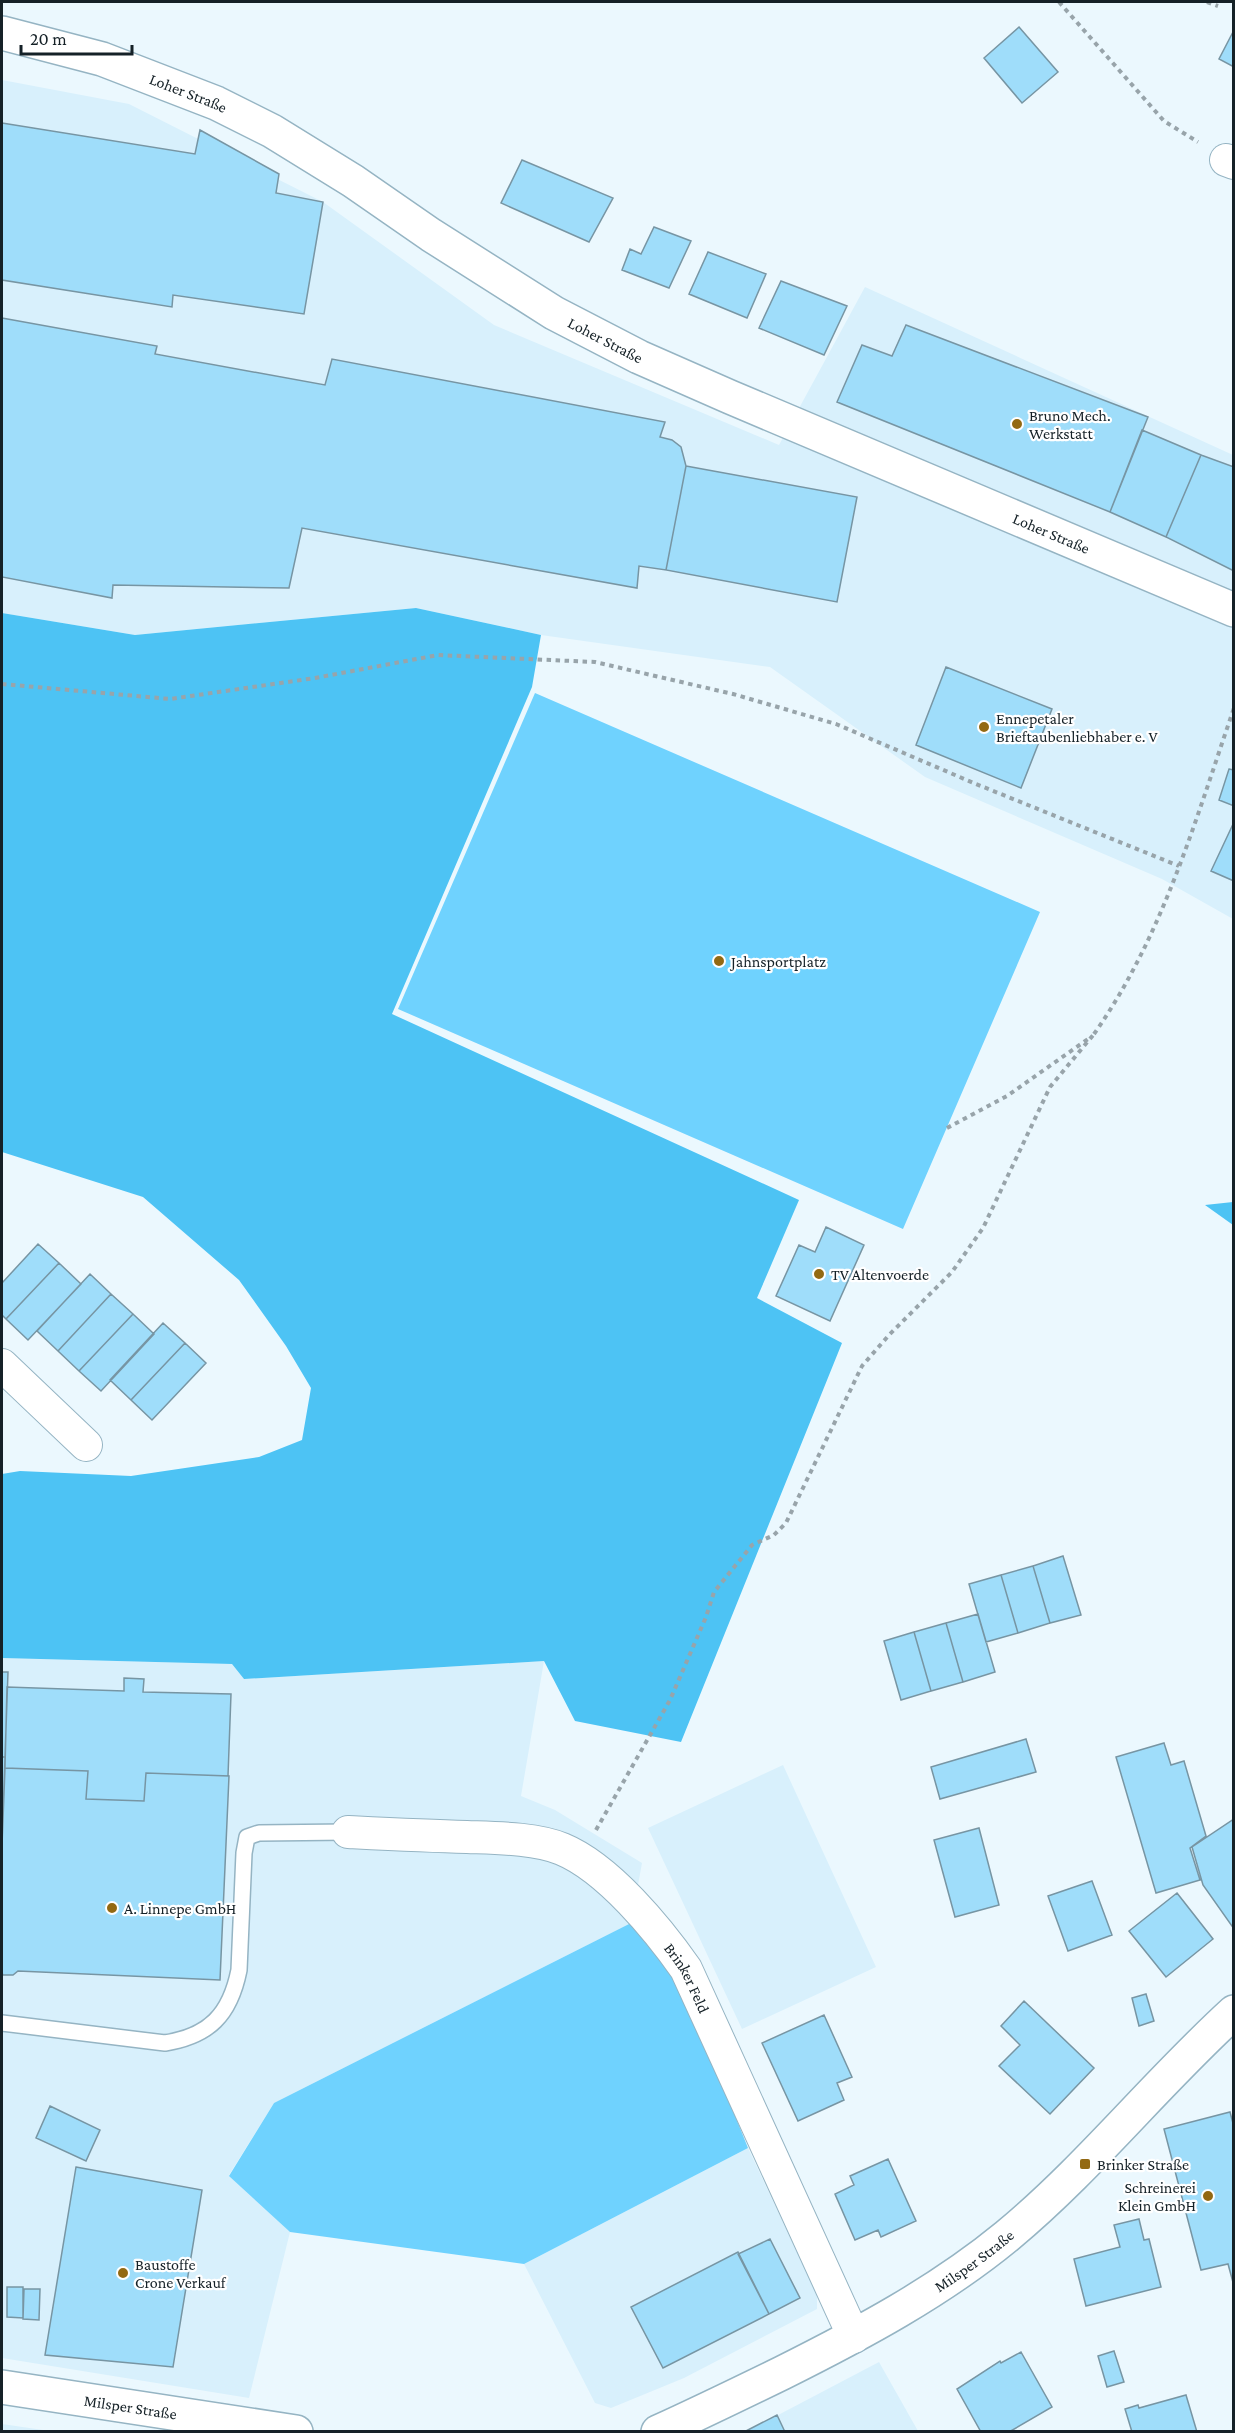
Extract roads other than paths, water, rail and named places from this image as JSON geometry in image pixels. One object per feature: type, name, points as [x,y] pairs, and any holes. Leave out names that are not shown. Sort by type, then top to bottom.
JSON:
[{"type":"main road","name":"Loher Straße","points":[[2,33],[102,58],[216,103],[272,131],[353,181],[431,235],[545,308],[639,357],[729,398],[1233,610]]},
{"type":"main road","name":"Milsper Straße","points":[[658,2432],[854,2337],[930,2292],[1007,2236],[1109,2140],[1233,2012]]},
{"type":"main road","name":"Milsper Straße","points":[[2,2387],[296,2432]]},
{"type":"street","points":[[2,1365],[86,1445]]},
{"type":"street","name":"Brinker Feld","points":[[348,1832],[515,1839],[561,1849],[592,1866],[628,1900],[664,1938],[686,1969],[854,2337]]},
{"type":"lane","points":[[2,2023],[165,2043],[196,2035],[221,2016],[236,1986],[239,1970],[244,1853],[247,1837],[259,1833],[348,1832]]},
{"type":"place","name":"Bruno Mech. Werkstatt","points":[[1017,424]]},
{"type":"place","name":"Ennepetaler Brieftaubenliebhaber e. V","points":[[984,727]]},
{"type":"place","name":"Jahnsportplatz","points":[[719,961]]},
{"type":"place","name":"TV Altenvoerde","points":[[819,1274]]},
{"type":"place","name":"A. Linnepe GmbH","points":[[112,1908]]},
{"type":"place","name":"Brinker Straße","points":[[1085,2164]]},
{"type":"place","name":"Schreinerei Klein GmbH","points":[[1208,2196]]},
{"type":"place","name":"Baustoffe Crone Verkauf","points":[[123,2273]]}]
